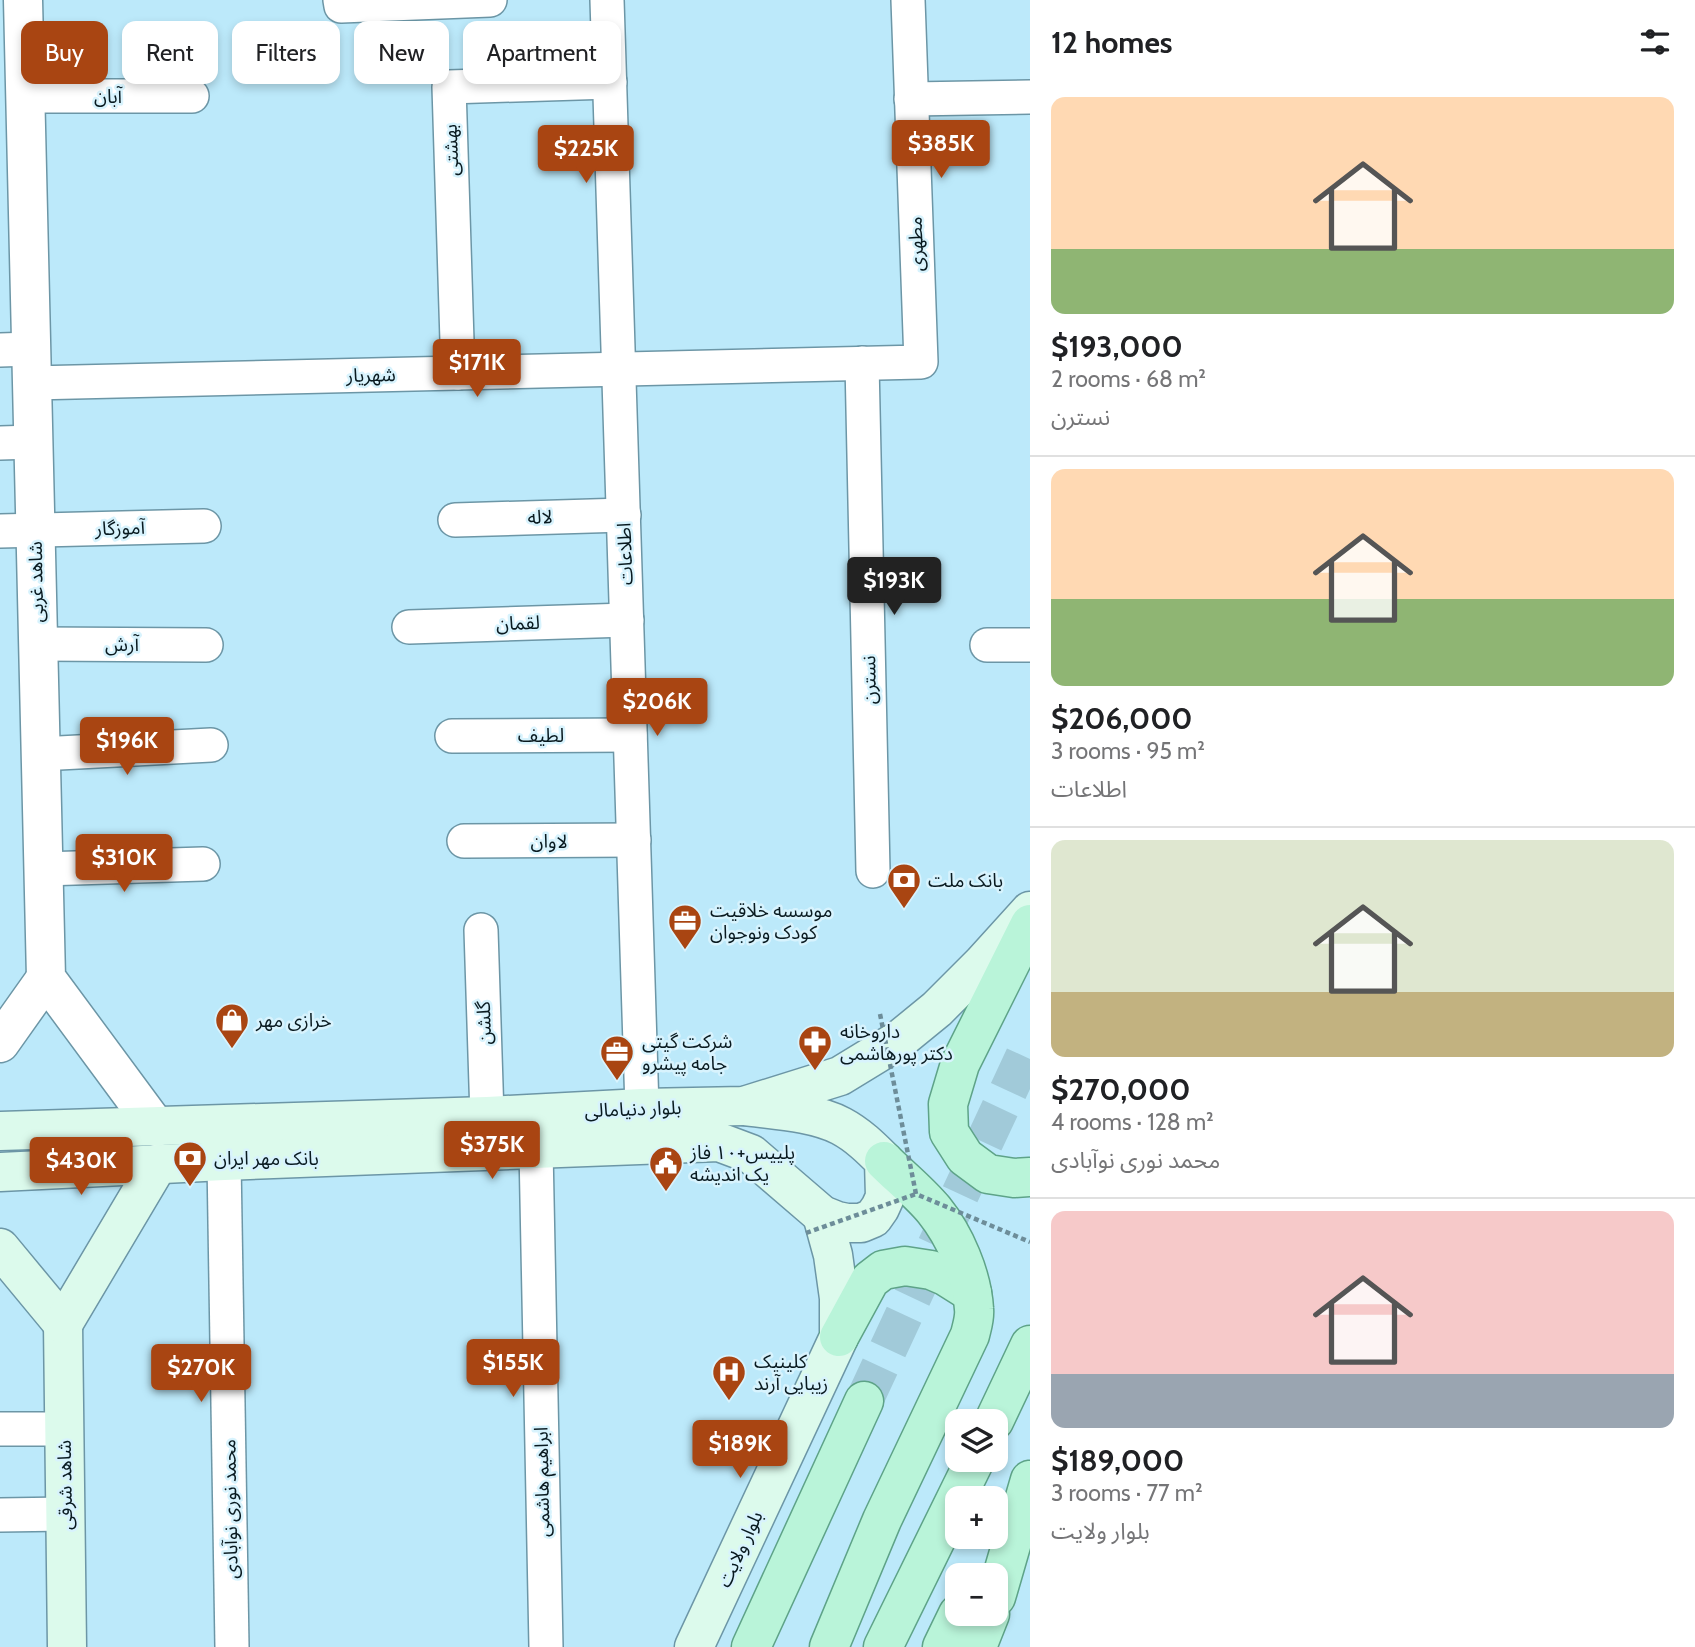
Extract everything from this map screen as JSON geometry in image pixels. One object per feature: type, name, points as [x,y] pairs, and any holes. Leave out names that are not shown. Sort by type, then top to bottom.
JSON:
[{"type":"main road","name":"بلوار دنیامالی","points":[[0,1172],[157,1145],[487,1116],[744,1106],[840,1076],[899,1040],[937,1009],[1030,911]]},
{"type":"main road","points":[[1030,924],[960,1064],[948,1104],[948,1132],[965,1157],[988,1174],[1014,1178],[1030,1177]]},
{"type":"main road","points":[[744,1106],[782,1110],[819,1119],[840,1126],[865,1142],[933,1210],[945,1226],[961,1258],[972,1293],[974,1318],[970,1335],[883,1520],[829,1647]]},
{"type":"main road","name":"بلوار دنیامالی","points":[[0,1131],[157,1145],[224,1161],[719,1142],[751,1154],[814,1224]]},
{"type":"main road","points":[[0,1248],[63,1324],[157,1145]]},
{"type":"main road","points":[[839,1337],[839,1298],[833,1255],[814,1224],[836,1221],[861,1223],[873,1218],[885,1197],[884,1161]]},
{"type":"main road","points":[[839,1337],[870,1280],[883,1270],[905,1266],[931,1270],[972,1293]]},
{"type":"main road","name":"شاهد شرقی","points":[[63,1324],[67,1647]]},
{"type":"main road","name":"بلوار ولایت","points":[[694,1647],[839,1337]]},
{"type":"main road","points":[[1000,1409],[1030,1345]]},
{"type":"main road","points":[[751,1647],[864,1401]]},
{"type":"main road","points":[[984,1563],[1030,1466]]},
{"type":"main road","points":[[892,1638],[969,1472]]},
{"type":"main road","points":[[1006,1563],[1030,1480]]},
{"type":"main road","points":[[942,1647],[952,1626]]},
{"type":"main road","points":[[977,1647],[985,1626]]},
{"type":"street","name":"شاهد غربی","points":[[23,0],[17,119],[21,361],[16,442],[18,531],[38,644],[46,978]]},
{"type":"street","points":[[340,0],[341,6],[490,0]]},
{"type":"street","name":"اطلاعات","points":[[607,0],[608,21]]},
{"type":"street","name":"مطهری","points":[[908,0],[920,362]]},
{"type":"street","name":"بهشتی","points":[[458,373],[449,87],[546,84]]},
{"type":"street","name":"اطلاعات","points":[[610,84],[642,1108]]},
{"type":"street","name":"آبان","points":[[17,119],[192,96]]},
{"type":"street","points":[[911,99],[1030,97]]},
{"type":"street","name":"شهریار","points":[[21,361],[458,373],[920,362]]},
{"type":"street","name":"نسترن","points":[[862,363],[873,871]]},
{"type":"street","name":"لاله","points":[[455,520],[624,515]]},
{"type":"street","name":"آموزگار","points":[[18,531],[204,526]]},
{"type":"street","name":"لقمان","points":[[409,627],[627,620]]},
{"type":"street","name":"آرش","points":[[38,644],[206,645]]},
{"type":"street","points":[[987,645],[1030,645]]},
{"type":"street","name":"لطیف","points":[[452,736],[630,735]]},
{"type":"street","points":[[40,754],[211,746]]},
{"type":"street","name":"لاوان","points":[[464,841],[634,840]]},
{"type":"street","points":[[43,869],[203,864]]},
{"type":"street","name":"گلشن","points":[[481,930],[487,1116]]},
{"type":"street","points":[[0,1043],[46,978],[157,1145]]},
{"type":"street","name":"ابراهیم هاشمی","points":[[536,1149],[546,1647]]},
{"type":"street","name":"محمد نوری نوآبادی","points":[[224,1161],[232,1647]]},
{"type":"street","points":[[0,1429],[64,1429]]},
{"type":"street","points":[[0,1515],[66,1514]]},
{"type":"path","points":[[880,1014],[916,1194]]},
{"type":"path","points":[[814,1224],[916,1194],[1030,1241]]},
{"type":"tunnel","points":[[864,1401],[1030,1044]]},
{"type":"place","name":"بانک ملت","points":[[904,910]]},
{"type":"place","name":"موسسه خلاقیت کودک ونوجوان","points":[[685,951]]},
{"type":"place","name":"خرازی مهر","points":[[232,1050]]},
{"type":"place","name":"داروخانه دکتر پورهاشمی","points":[[815,1072]]},
{"type":"place","name":"شرکت گیتی جامه پیشرو","points":[[617,1082]]},
{"type":"place","name":"بانک مهر ایران","points":[[190,1188]]},
{"type":"place","name":"پلییس+١٠ فاز یک اندیشه","points":[[666,1193]]},
{"type":"place","name":"کلینیک زیبایی آرند","points":[[729,1402]]}]
